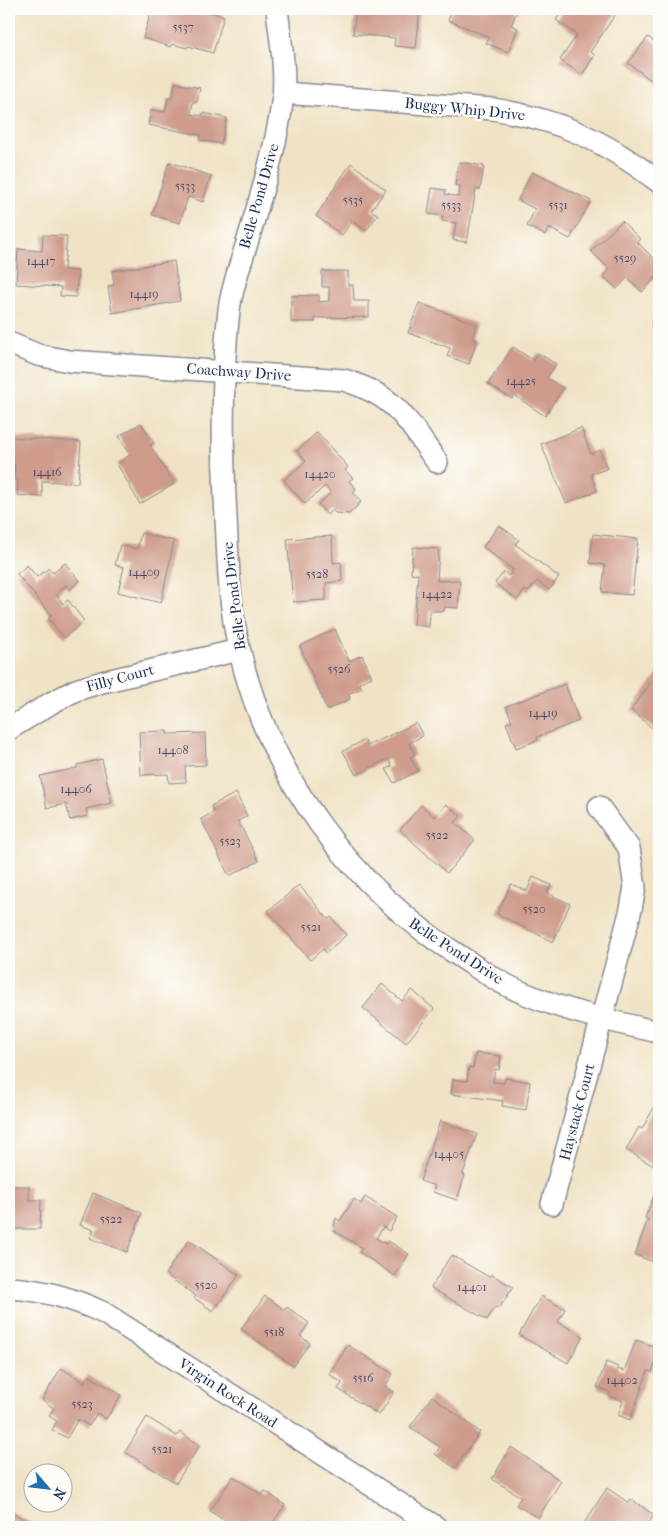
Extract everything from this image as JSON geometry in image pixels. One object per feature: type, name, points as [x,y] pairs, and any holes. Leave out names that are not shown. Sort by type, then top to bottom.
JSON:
[{"type":"street","name":"Belle Pond Drive","points":[[277,9],[284,93],[269,168],[229,306],[222,432],[228,568],[239,650],[257,705],[288,773],[329,836],[375,889],[432,938],[490,976],[532,996],[602,1019],[659,1032]]},
{"type":"street","name":"Buggy Whip Drive","points":[[284,93],[492,109],[527,115],[584,134],[625,156],[659,182]]},
{"type":"street","name":"Coachway Drive","points":[[9,343],[38,355],[69,361],[344,380],[364,386],[398,408],[437,462]]},
{"type":"street","name":"Filly Court","points":[[9,729],[50,703],[85,687],[193,659],[239,650]]},
{"type":"street","name":"Haystack Court","points":[[552,1204],[631,909],[635,887],[629,848],[599,807]]},
{"type":"street","name":"Virgin Rock Road","points":[[9,1288],[36,1289],[74,1299],[104,1313],[436,1527]]},
{"type":"building","points":[[152,9],[184,9],[194,12],[195,9],[199,9],[224,16],[213,53],[188,46],[187,48],[172,44],[171,47],[143,38]]},
{"type":"building","points":[[356,9],[420,9],[416,48],[394,46],[395,38],[353,34]]},
{"type":"building","points":[[453,9],[509,9],[517,12],[511,25],[518,28],[508,52],[486,43],[489,37],[448,20]]},
{"type":"building","points":[[564,9],[591,9],[596,12],[598,9],[619,9],[590,52],[595,55],[582,75],[560,60],[577,35],[556,20]]},
{"type":"building","points":[[648,37],[659,45],[659,86],[628,63]]},
{"type":"building","points":[[175,83],[200,88],[197,102],[193,102],[191,114],[202,116],[203,113],[227,118],[221,144],[199,140],[201,135],[148,125],[151,110],[165,112],[168,98],[172,98]]},
{"type":"building","points":[[169,162],[211,176],[203,202],[188,197],[180,223],[152,215]]},
{"type":"building","points":[[459,162],[484,166],[480,190],[476,189],[467,242],[453,240],[456,223],[442,221],[443,216],[428,214],[432,188],[446,190],[445,194],[459,197],[460,186],[455,185]]},
{"type":"building","points":[[351,163],[386,190],[371,210],[378,215],[366,231],[352,221],[342,235],[316,216]]},
{"type":"building","points":[[532,172],[591,201],[570,239],[549,228],[545,235],[527,226],[535,209],[518,200]]},
{"type":"building","points":[[622,221],[640,239],[637,242],[659,264],[659,274],[642,292],[627,278],[617,289],[603,276],[609,269],[591,251]]},
{"type":"building","points":[[43,235],[67,236],[64,270],[78,271],[76,297],[60,296],[61,287],[16,284],[18,249],[42,251]]},
{"type":"building","points":[[174,261],[180,301],[112,313],[108,286],[114,285],[112,271]]},
{"type":"building","points":[[322,271],[348,271],[348,285],[353,285],[354,301],[369,301],[369,317],[315,318],[315,322],[291,322],[291,296],[319,295],[319,302],[329,301],[329,287],[322,287]]},
{"type":"building","points":[[419,303],[477,324],[472,338],[477,340],[469,364],[447,356],[450,348],[408,333]]},
{"type":"building","points":[[659,321],[659,356],[658,356],[652,322]]},
{"type":"building","points":[[513,347],[533,360],[538,353],[556,364],[547,378],[563,388],[545,416],[514,395],[512,399],[488,384]]},
{"type":"building","points":[[141,423],[154,443],[150,445],[174,484],[140,504],[117,464],[130,455],[119,436]]},
{"type":"building","points":[[581,428],[591,454],[600,450],[607,469],[591,474],[597,491],[566,503],[541,444]]},
{"type":"building","points":[[317,432],[348,467],[345,470],[353,478],[349,481],[356,489],[353,492],[361,502],[349,514],[335,513],[332,510],[327,515],[318,504],[331,493],[325,486],[305,504],[284,480],[306,461],[297,451]]},
{"type":"building","points":[[10,437],[81,442],[78,483],[42,481],[42,497],[17,495],[18,480],[14,479],[15,465],[9,465]]},
{"type":"building","points":[[499,525],[519,540],[515,544],[559,577],[549,590],[537,581],[528,592],[525,590],[517,600],[495,583],[504,572],[509,576],[513,570],[483,547]]},
{"type":"building","points":[[141,533],[174,541],[161,603],[118,592],[124,567],[115,565],[120,545],[137,549]]},
{"type":"building","points":[[593,534],[638,539],[632,595],[602,592],[605,565],[590,563]]},
{"type":"building","points":[[332,536],[333,563],[341,562],[342,581],[326,583],[326,600],[293,602],[287,539]]},
{"type":"building","points":[[413,547],[439,549],[437,581],[460,580],[458,608],[445,607],[444,611],[430,611],[429,627],[414,625],[418,574],[411,573]]},
{"type":"building","points":[[65,563],[80,581],[69,590],[66,585],[56,594],[63,604],[68,600],[84,621],[64,638],[48,618],[51,615],[17,574],[27,565],[37,577],[49,568],[53,573]]},
{"type":"building","points":[[335,629],[349,661],[362,655],[372,677],[359,683],[362,688],[348,694],[350,699],[327,710],[300,646]]},
{"type":"building","points":[[659,672],[659,737],[658,733],[631,710]]},
{"type":"building","points":[[565,684],[579,721],[537,737],[538,740],[516,748],[506,723],[512,721],[506,706]]},
{"type":"building","points":[[416,723],[423,736],[409,743],[415,755],[410,757],[418,771],[394,783],[386,769],[392,766],[388,759],[356,775],[343,751],[365,740],[367,746]]},
{"type":"building","points":[[167,731],[167,734],[205,733],[206,765],[185,766],[186,782],[169,783],[168,774],[141,775],[139,732]]},
{"type":"building","points":[[102,759],[112,803],[86,809],[88,816],[70,820],[66,804],[47,808],[40,776],[77,768],[77,765]]},
{"type":"building","points":[[236,793],[247,816],[238,821],[259,861],[229,876],[201,819],[214,812],[211,806]]},
{"type":"building","points":[[446,804],[461,816],[455,823],[475,840],[447,873],[400,830],[421,805],[435,817]]},
{"type":"building","points":[[533,877],[551,885],[547,893],[570,904],[553,942],[497,914],[511,884],[527,891]]},
{"type":"building","points":[[299,885],[328,919],[331,917],[346,935],[326,953],[323,949],[310,960],[268,911]]},
{"type":"building","points":[[382,984],[402,1001],[412,990],[434,1009],[406,1043],[363,1008]]},
{"type":"building","points":[[476,1053],[501,1056],[499,1070],[495,1069],[493,1082],[504,1083],[505,1078],[530,1082],[526,1110],[502,1106],[503,1101],[451,1094],[453,1079],[467,1081],[469,1067],[473,1068]]},
{"type":"building","points":[[659,1099],[659,1169],[626,1150],[639,1127],[642,1129]]},
{"type":"building","points":[[440,1121],[477,1134],[463,1174],[465,1175],[457,1200],[433,1192],[435,1186],[420,1181]]},
{"type":"building","points":[[9,1186],[29,1186],[29,1200],[41,1200],[40,1229],[9,1229]]},
{"type":"building","points":[[93,1193],[142,1213],[127,1252],[90,1238],[94,1230],[80,1225]]},
{"type":"building","points":[[655,1193],[659,1194],[659,1264],[635,1255],[648,1219],[645,1218]]},
{"type":"building","points":[[365,1197],[397,1217],[389,1231],[383,1227],[376,1238],[386,1244],[388,1241],[409,1254],[395,1276],[359,1252],[362,1248],[333,1230],[336,1218],[340,1221],[354,1199],[361,1204]]},
{"type":"building","points":[[189,1240],[239,1275],[213,1311],[194,1298],[196,1296],[165,1274]]},
{"type":"building","points":[[451,1255],[489,1277],[491,1274],[513,1287],[499,1309],[495,1307],[487,1320],[431,1288]]},
{"type":"building","points":[[265,1296],[285,1310],[287,1307],[309,1323],[300,1336],[310,1343],[293,1366],[241,1329]]},
{"type":"building","points":[[541,1296],[565,1309],[558,1322],[583,1336],[568,1363],[519,1335]]},
{"type":"building","points":[[636,1340],[659,1348],[659,1352],[652,1372],[648,1371],[630,1420],[618,1415],[623,1401],[609,1396],[610,1392],[597,1387],[606,1362],[624,1371]]},
{"type":"building","points":[[348,1345],[393,1374],[385,1386],[394,1392],[379,1415],[338,1389],[342,1383],[329,1374]]},
{"type":"building","points":[[61,1368],[84,1382],[88,1375],[121,1395],[106,1419],[97,1413],[89,1426],[78,1419],[67,1438],[52,1430],[57,1421],[49,1416],[54,1408],[42,1400]]},
{"type":"building","points":[[9,1374],[14,1381],[9,1385]]},
{"type":"building","points":[[432,1396],[480,1432],[455,1468],[435,1454],[440,1447],[410,1427]]},
{"type":"building","points":[[147,1417],[177,1436],[180,1432],[200,1445],[176,1483],[125,1452]]},
{"type":"building","points":[[511,1447],[561,1481],[538,1518],[516,1505],[521,1497],[492,1479]]},
{"type":"building","points":[[233,1476],[262,1495],[265,1491],[285,1505],[270,1527],[234,1527],[210,1511]]},
{"type":"building","points":[[607,1488],[629,1503],[631,1499],[654,1515],[646,1527],[593,1527],[585,1522]]},
{"type":"building","points":[[9,1511],[32,1523],[30,1527],[9,1527]]},
{"type":"building","points":[[309,1520],[320,1527],[305,1527]]}]
